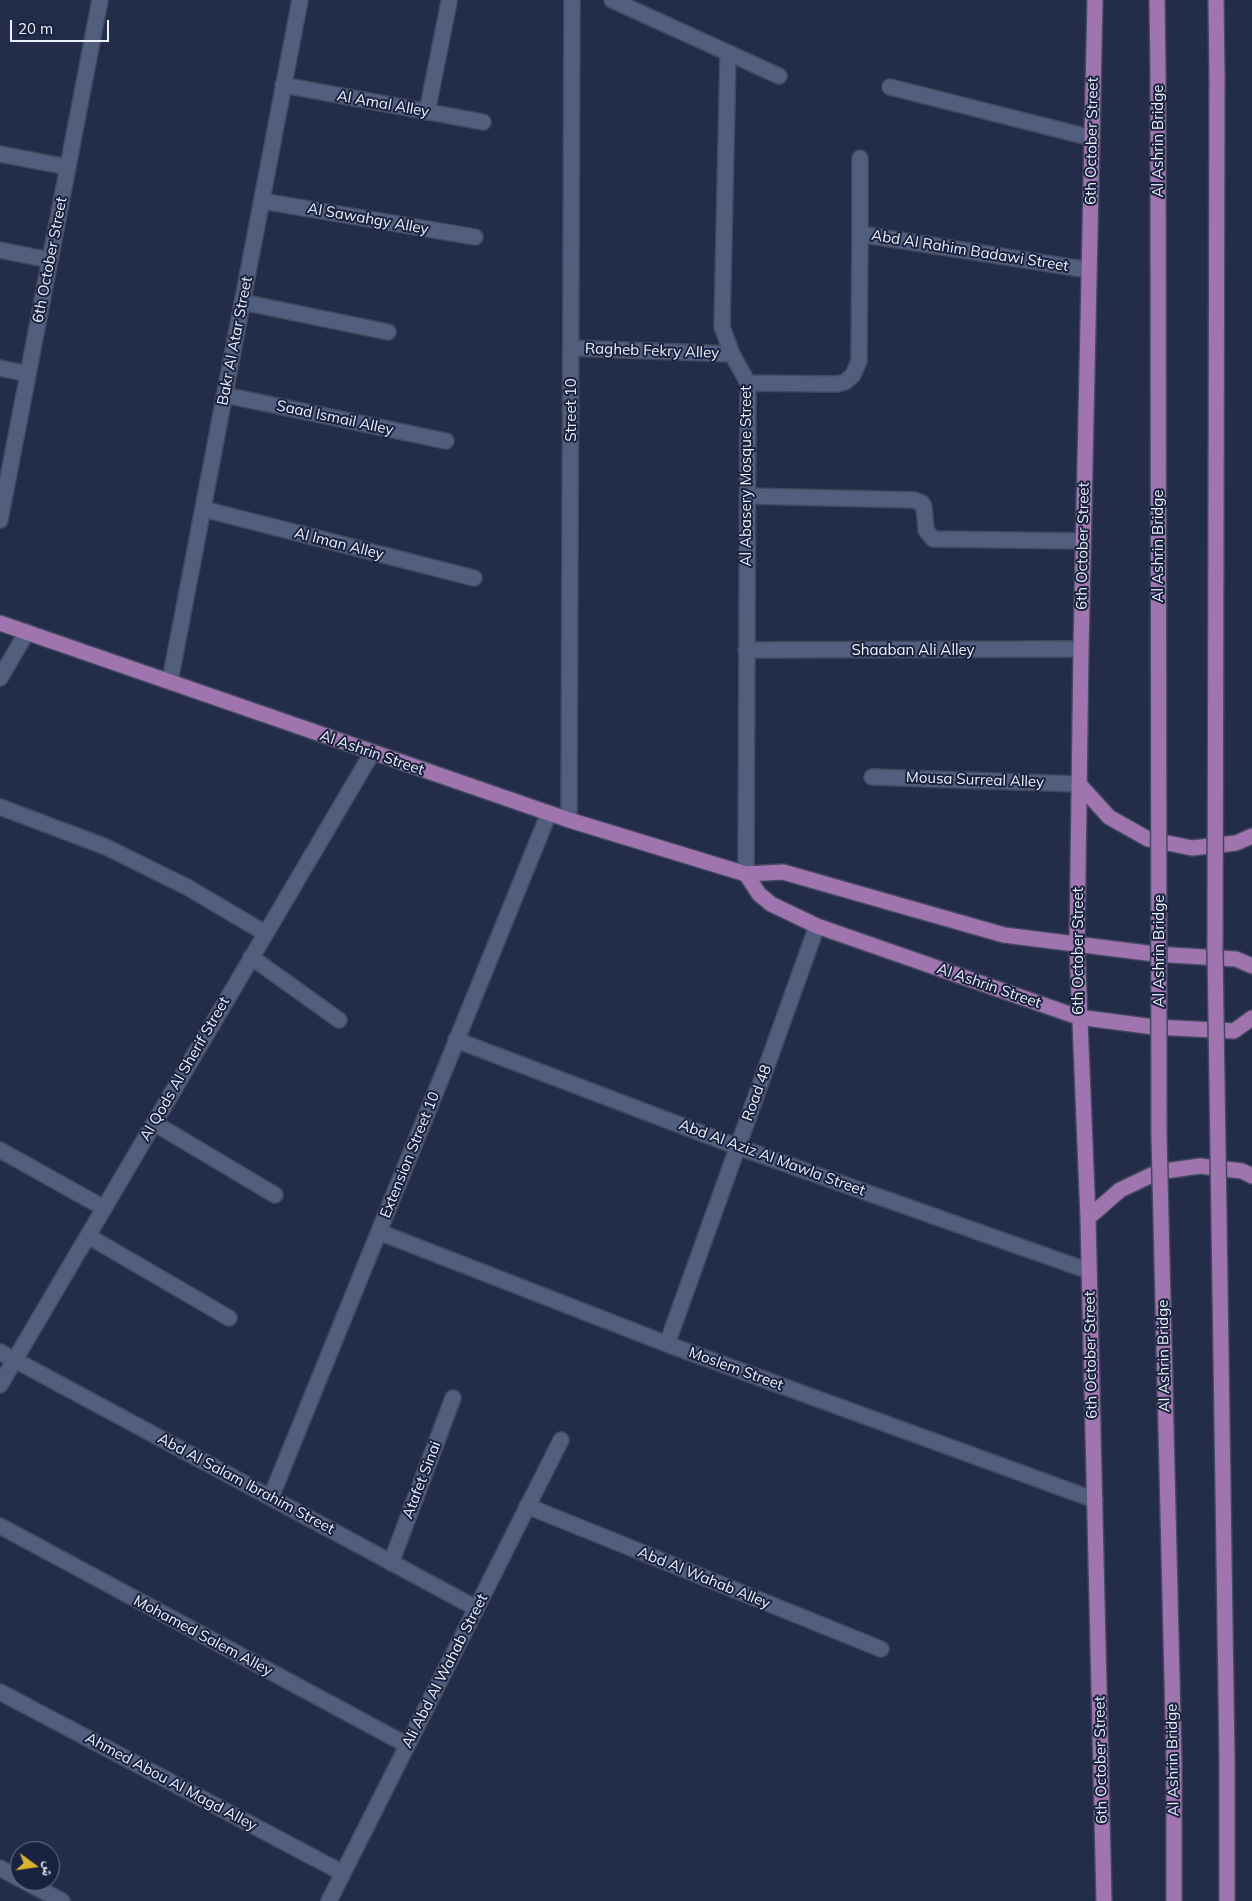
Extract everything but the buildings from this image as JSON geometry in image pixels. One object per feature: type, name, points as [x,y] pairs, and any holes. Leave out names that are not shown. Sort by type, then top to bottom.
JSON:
[{"type":"main road","name":"6th October Street","points":[[1096,0],[1083,541],[1076,946],[1088,1218],[1104,1901]]},
{"type":"main road","name":"Al Ashrin Bridge","points":[[1157,0],[1159,1135],[1174,1762],[1174,1901]]},
{"type":"main road","points":[[1216,0],[1215,949],[1227,1759],[1227,1901]]},
{"type":"main road","name":"Al Ashrin Street","points":[[0,623],[569,820],[746,874],[783,872],[1004,935],[1076,946],[1236,959],[1252,966]]},
{"type":"main road","points":[[1078,784],[1109,817],[1148,839],[1192,848],[1236,843],[1252,836]]},
{"type":"main road","name":"Al Ashrin Street","points":[[746,874],[759,894],[771,904],[817,926],[1078,1017],[1154,1027],[1234,1031],[1252,1018]]},
{"type":"main road","points":[[1088,1218],[1120,1190],[1158,1172],[1200,1166],[1242,1172],[1252,1176]]},
{"type":"street","name":"6th October Street","points":[[0,520],[100,0]]},
{"type":"street","name":"Bakr Al Atar Street","points":[[170,681],[300,0]]},
{"type":"street","name":"Street 10","points":[[569,820],[572,0]]},
{"type":"street","points":[[612,0],[779,76]]},
{"type":"street","points":[[427,112],[449,2]]},
{"type":"street","name":"Al Abasery Mosque Street","points":[[728,52],[722,327],[732,354],[748,383],[746,874]]},
{"type":"street","name":"Al Amal Alley","points":[[283,85],[483,122]]},
{"type":"street","points":[[890,87],[1092,138]]},
{"type":"street","points":[[0,154],[68,167]]},
{"type":"street","points":[[860,158],[860,234]]},
{"type":"street","name":"Al Sawahgy Alley","points":[[262,201],[475,237]]},
{"type":"street","name":"Abd Al Rahim Badawi Street","points":[[748,383],[836,384],[845,382],[853,376],[859,361],[860,234],[1089,270]]},
{"type":"street","points":[[0,250],[50,260]]},
{"type":"street","points":[[242,302],[388,332]]},
{"type":"street","name":"Ragheb Fekry Alley","points":[[571,348],[732,354]]},
{"type":"street","points":[[0,368],[28,374]]},
{"type":"street","name":"Saad Ismail Alley","points":[[225,395],[446,441]]},
{"type":"street","points":[[747,496],[918,501],[924,507],[926,530],[933,539],[1083,541]]},
{"type":"street","name":"Al Iman Alley","points":[[203,509],[474,578]]},
{"type":"street","points":[[0,678],[26,632]]},
{"type":"street","name":"Shaaban Ali Alley","points":[[746,650],[1081,649]]},
{"type":"street","name":"Al Qods Al Sherif Street","points":[[0,1385],[372,753]]},
{"type":"street","name":"Mousa Surreal Alley","points":[[872,777],[1078,784]]},
{"type":"street","points":[[0,807],[106,847],[187,887],[265,933]]},
{"type":"street","name":"Extension Street 10","points":[[271,1497],[550,813]]},
{"type":"street","name":"Road 48","points":[[667,1344],[817,926]]},
{"type":"street","points":[[251,957],[339,1020]]},
{"type":"street","name":"Abd Al Aziz Al Mawla Street","points":[[456,1040],[738,1147],[1089,1271]]},
{"type":"street","points":[[154,1123],[275,1195]]},
{"type":"street","points":[[0,1150],[104,1208]]},
{"type":"street","name":"Moslem Street","points":[[378,1232],[667,1344],[1095,1500]]},
{"type":"street","points":[[88,1236],[229,1318]]},
{"type":"street","name":"Abd Al Salam Ibrahim Street","points":[[0,1352],[476,1608]]},
{"type":"street","name":"Atafet Sinai","points":[[391,1563],[453,1398]]},
{"type":"street","name":"Ali Abd Al Wahab Street","points":[[328,1901],[561,1440]]},
{"type":"street","name":"Abd Al Wahab Alley","points":[[527,1506],[881,1649]]},
{"type":"street","name":"Mohamed Salem Alley","points":[[0,1526],[407,1746]]},
{"type":"street","name":"Ahmed Abou Al Magd Alley","points":[[0,1692],[343,1873]]},
{"type":"street","points":[[43,1891],[62,1901]]}]
